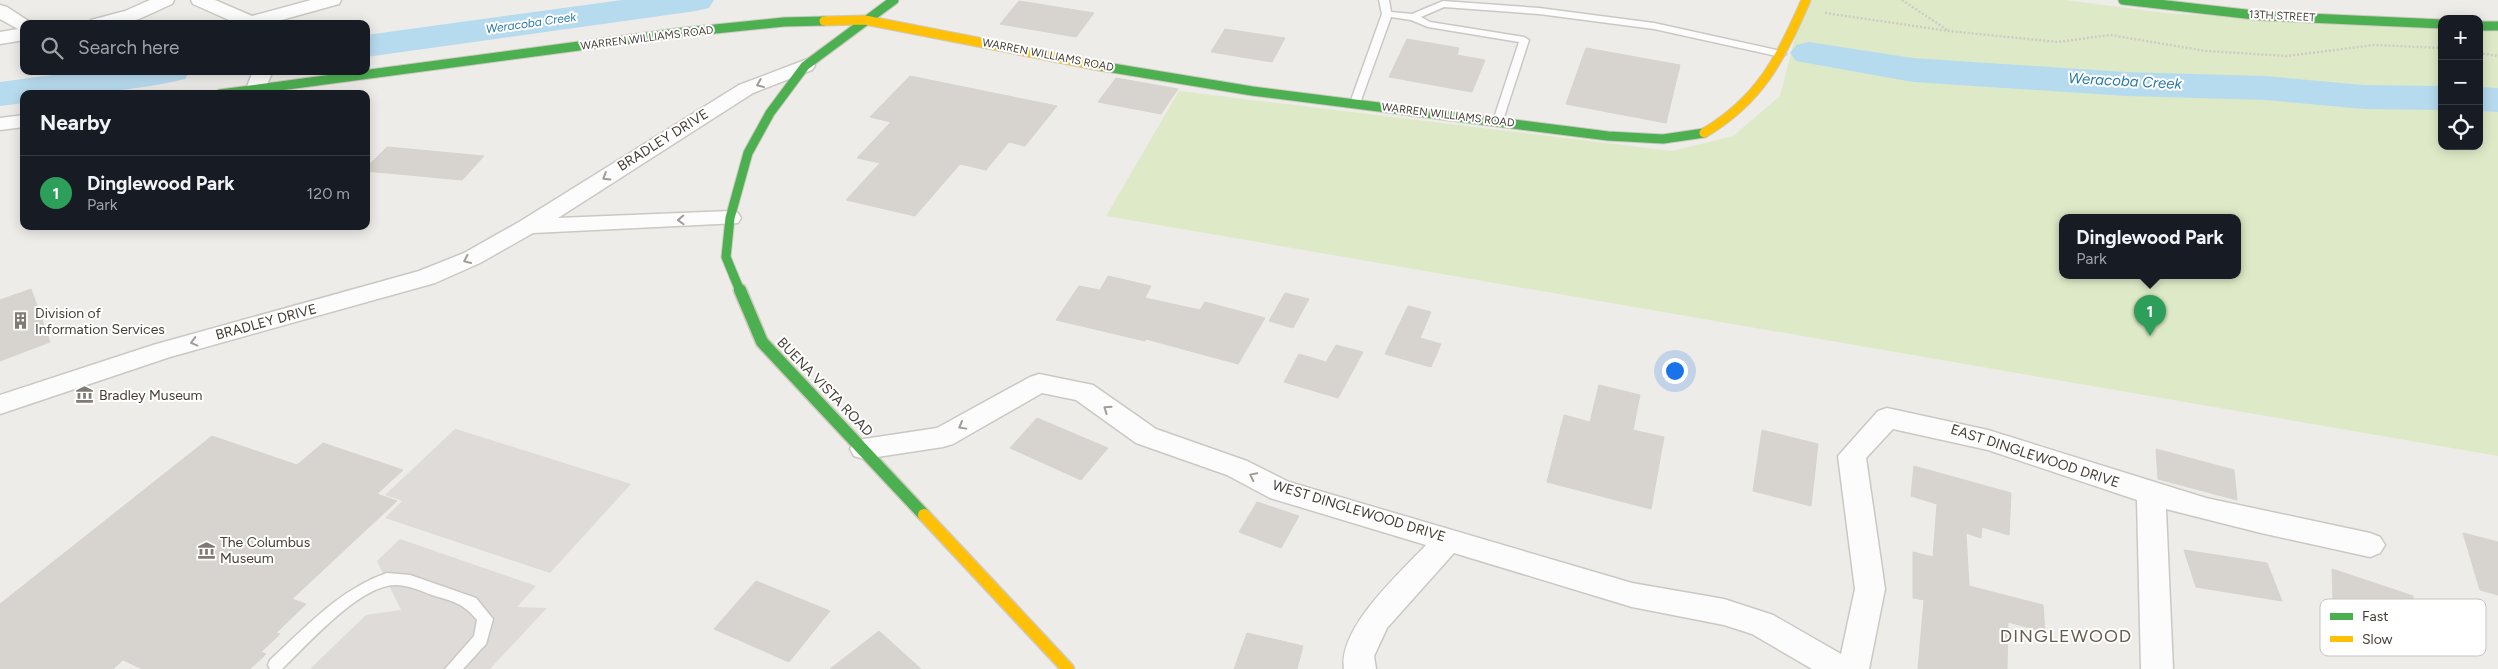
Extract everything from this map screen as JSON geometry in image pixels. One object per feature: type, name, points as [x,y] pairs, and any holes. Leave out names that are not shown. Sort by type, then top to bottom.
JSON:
[{"type":"street","points":[[113,20],[132,15],[164,0]]},
{"type":"street","points":[[200,0],[246,20]]},
{"type":"street","points":[[263,20],[332,0]]},
{"type":"street","name":"BUENA VISTA ROAD","points":[[894,0],[805,66],[770,113],[748,153],[730,218],[726,258],[762,342],[1068,669]]},
{"type":"street","name":"13TH STREET","points":[[2124,0],[2185,4],[2263,16],[2438,24]]},
{"type":"street","name":"WARREN WILLIAMS ROAD","points":[[370,67],[784,22],[865,20],[1133,72],[1355,104],[1614,136],[1680,139],[1701,134],[1726,122],[1762,89],[1804,5]]},
{"type":"street","points":[[0,12],[20,23]]},
{"type":"street","points":[[2483,26],[2498,26]]},
{"type":"street","points":[[0,38],[20,35]]},
{"type":"street","name":"BRADLEY DRIVE","points":[[0,406],[162,351],[427,277],[472,258],[527,227],[746,90],[805,66]]},
{"type":"street","name":"WARREN WILLIAMS ROAD","points":[[231,90],[259,80],[303,75]]},
{"type":"street","points":[[0,124],[20,122]]},
{"type":"street","name":"BRADLEY DRIVE","points":[[527,227],[730,218]]},
{"type":"street","name":"WEST DINGLEWOOD DRIVE","points":[[864,449],[943,437],[1039,383],[1084,392],[1146,436],[1236,468],[1280,490],[1449,539],[1632,596],[1724,612],[1762,624],[1839,669]]},
{"type":"street","name":"EAST DINGLEWOOD DRIVE","points":[[1854,669],[1870,589],[1852,456],[1887,418],[1931,424],[2012,446],[2151,494],[2212,512],[2370,545]]},
{"type":"street","points":[[2151,494],[2157,669]]},
{"type":"street","points":[[1360,669],[1358,656],[1376,619],[1449,539]]},
{"type":"lane","points":[[1355,104],[1387,14],[1384,0]]},
{"type":"lane","points":[[1413,17],[1443,4],[1539,11],[1654,26],[1781,54]]},
{"type":"lane","points":[[1387,14],[1413,17],[1428,24],[1524,40],[1498,121]]},
{"type":"lane","points":[[276,665],[334,610],[364,588],[387,579],[410,580],[471,602],[485,619],[481,638],[453,669]]},
{"type":"path","points":[[1902,0],[1949,31]]},
{"type":"path","points":[[1804,5],[1949,31],[2058,42],[2110,35],[2206,51],[2287,56],[2375,45],[2438,48]]},
{"type":"path","points":[[2483,54],[2498,56]]},
{"type":"green space","points":[[1810,0],[2065,0],[2166,13],[2438,29],[2438,150],[2483,150],[2483,31],[2498,32],[2498,456],[1106,216],[1179,91],[1672,151],[1733,136],[1780,96],[1802,10]]},
{"type":"shaded area","points":[[455,429],[631,484],[550,573],[385,518],[402,501],[385,495]]},
{"type":"shaded area","points":[[400,539],[536,586],[517,607],[547,608],[490,669],[310,669],[366,615],[401,610],[377,561]]},
{"type":"building","points":[[1019,1],[1094,13],[1076,37],[1000,24]]},
{"type":"building","points":[[1225,29],[1285,38],[1272,62],[1211,52]]},
{"type":"building","points":[[1407,39],[1459,48],[1457,55],[1485,60],[1472,92],[1389,77]]},
{"type":"building","points":[[1586,48],[1680,65],[1666,123],[1566,104]]},
{"type":"building","points":[[910,76],[1057,106],[1025,146],[1009,142],[986,170],[960,164],[915,216],[846,200],[880,163],[857,158],[891,122],[870,117]]},
{"type":"building","points":[[1116,78],[1178,89],[1161,114],[1098,102]]},
{"type":"building","points":[[387,147],[484,156],[462,180],[370,171],[370,164]]},
{"type":"building","points":[[1108,276],[1151,286],[1145,298],[1200,310],[1205,302],[1265,318],[1238,364],[1146,339],[1145,341],[1056,320],[1079,286],[1100,290]]},
{"type":"building","name":"Division of Information Services","points":[[31,289],[50,342],[0,361],[0,300]]},
{"type":"building","points":[[1285,293],[1309,299],[1293,328],[1269,321]]},
{"type":"building","points":[[1408,306],[1431,312],[1420,338],[1441,344],[1431,367],[1385,354]]},
{"type":"building","points":[[1336,345],[1363,352],[1338,398],[1284,382],[1299,354],[1326,362]]},
{"type":"building","points":[[1599,385],[1640,395],[1633,430],[1664,437],[1651,509],[1547,482],[1564,415],[1590,422]]},
{"type":"building","points":[[1037,418],[1108,448],[1081,480],[1010,448]]},
{"type":"building","points":[[1762,430],[1818,444],[1811,506],[1753,491]]},
{"type":"building","name":"The Columbus Museum","points":[[212,436],[297,465],[323,443],[403,470],[377,494],[397,501],[292,599],[306,604],[276,633],[280,634],[261,652],[266,654],[250,669],[142,669],[123,660],[113,669],[0,669],[0,604]]},
{"type":"building","points":[[2156,449],[2234,470],[2237,500],[2158,479]]},
{"type":"building","points":[[1914,466],[2011,493],[2009,535],[1982,527],[1981,538],[1966,533],[1969,586],[2043,605],[2045,632],[2008,622],[2007,669],[1918,669],[1924,600],[1913,598],[1913,552],[1933,557],[1937,504],[1911,496]]},
{"type":"building","points":[[1257,502],[1299,516],[1281,548],[1239,532]]},
{"type":"building","points":[[2463,533],[2498,542],[2498,595],[2480,590]]},
{"type":"building","points":[[2184,550],[2267,563],[2282,601],[2196,587]]},
{"type":"building","points":[[2332,569],[2413,596],[2413,599],[2333,599]]},
{"type":"building","points":[[756,581],[830,611],[789,662],[714,629]]},
{"type":"building","points":[[879,631],[921,669],[830,669]]},
{"type":"building","points":[[1247,633],[1303,646],[1297,669],[1234,669]]},
{"type":"waterway","name":"Weracoba Creek","points":[[370,45],[535,24],[696,0]]},
{"type":"waterway","name":"Weracoba Creek","points":[[1809,53],[1913,70],[2126,84],[2265,88],[2364,97],[2438,98]]},
{"type":"waterway","name":"Weracoba Creek","points":[[30,90],[141,75]]},
{"type":"waterway","name":"Weracoba Creek","points":[[0,94],[20,91]]},
{"type":"waterway","name":"Weracoba Creek","points":[[2483,99],[2498,100]]},
{"type":"traffic: fast","points":[[894,0],[805,66],[770,113],[748,153],[730,218],[726,257],[762,342],[924,515]]},
{"type":"traffic: fast","points":[[2123,0],[2263,16],[2438,24]]},
{"type":"traffic: fast","points":[[370,74],[676,33],[784,22],[824,21]]},
{"type":"traffic: fast","points":[[2483,26],[2498,26]]},
{"type":"traffic: fast","points":[[1100,66],[1252,91],[1580,133],[1663,139],[1704,133]]},
{"type":"traffic: fast","points":[[250,90],[362,75]]},
{"type":"traffic: slow","points":[[1704,133],[1724,122],[1755,94],[1778,60],[1806,0]]},
{"type":"traffic: slow","points":[[824,21],[865,20],[1100,66]]},
{"type":"traffic: slow","points":[[924,515],[1068,669]]},
{"type":"place","name":"Division of Information Services","points":[[21,321]]},
{"type":"place","name":"Dinglewood Park","points":[[2150,336]]},
{"type":"place","name":"Bradley Museum","points":[[85,395]]},
{"type":"place","name":"The Columbus Museum","points":[[206,550]]},
{"type":"district","name":"DINGLEWOOD","points":[[2066,636]]}]
